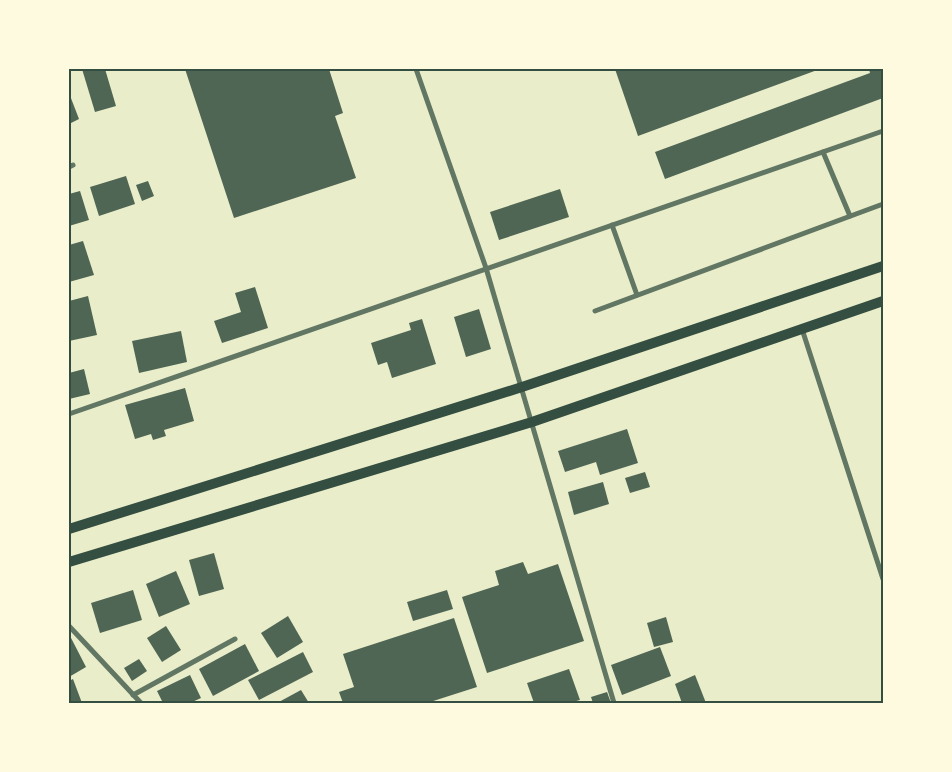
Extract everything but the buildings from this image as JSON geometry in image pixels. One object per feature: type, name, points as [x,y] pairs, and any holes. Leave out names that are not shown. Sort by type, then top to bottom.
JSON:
[{"type":"main road","points":[[69,529],[522,387],[883,266]]},
{"type":"main road","points":[[69,562],[532,422],[883,301]]},
{"type":"street","points":[[416,69],[486,268],[614,703]]},
{"type":"street","points":[[69,414],[883,131]]},
{"type":"street","points":[[823,152],[850,216]]},
{"type":"street","points":[[595,311],[883,204]]},
{"type":"street","points":[[612,225],[637,295]]},
{"type":"street","points":[[802,329],[883,579]]},
{"type":"street","points":[[69,626],[141,703]]},
{"type":"street","points":[[133,695],[235,639]]}]
